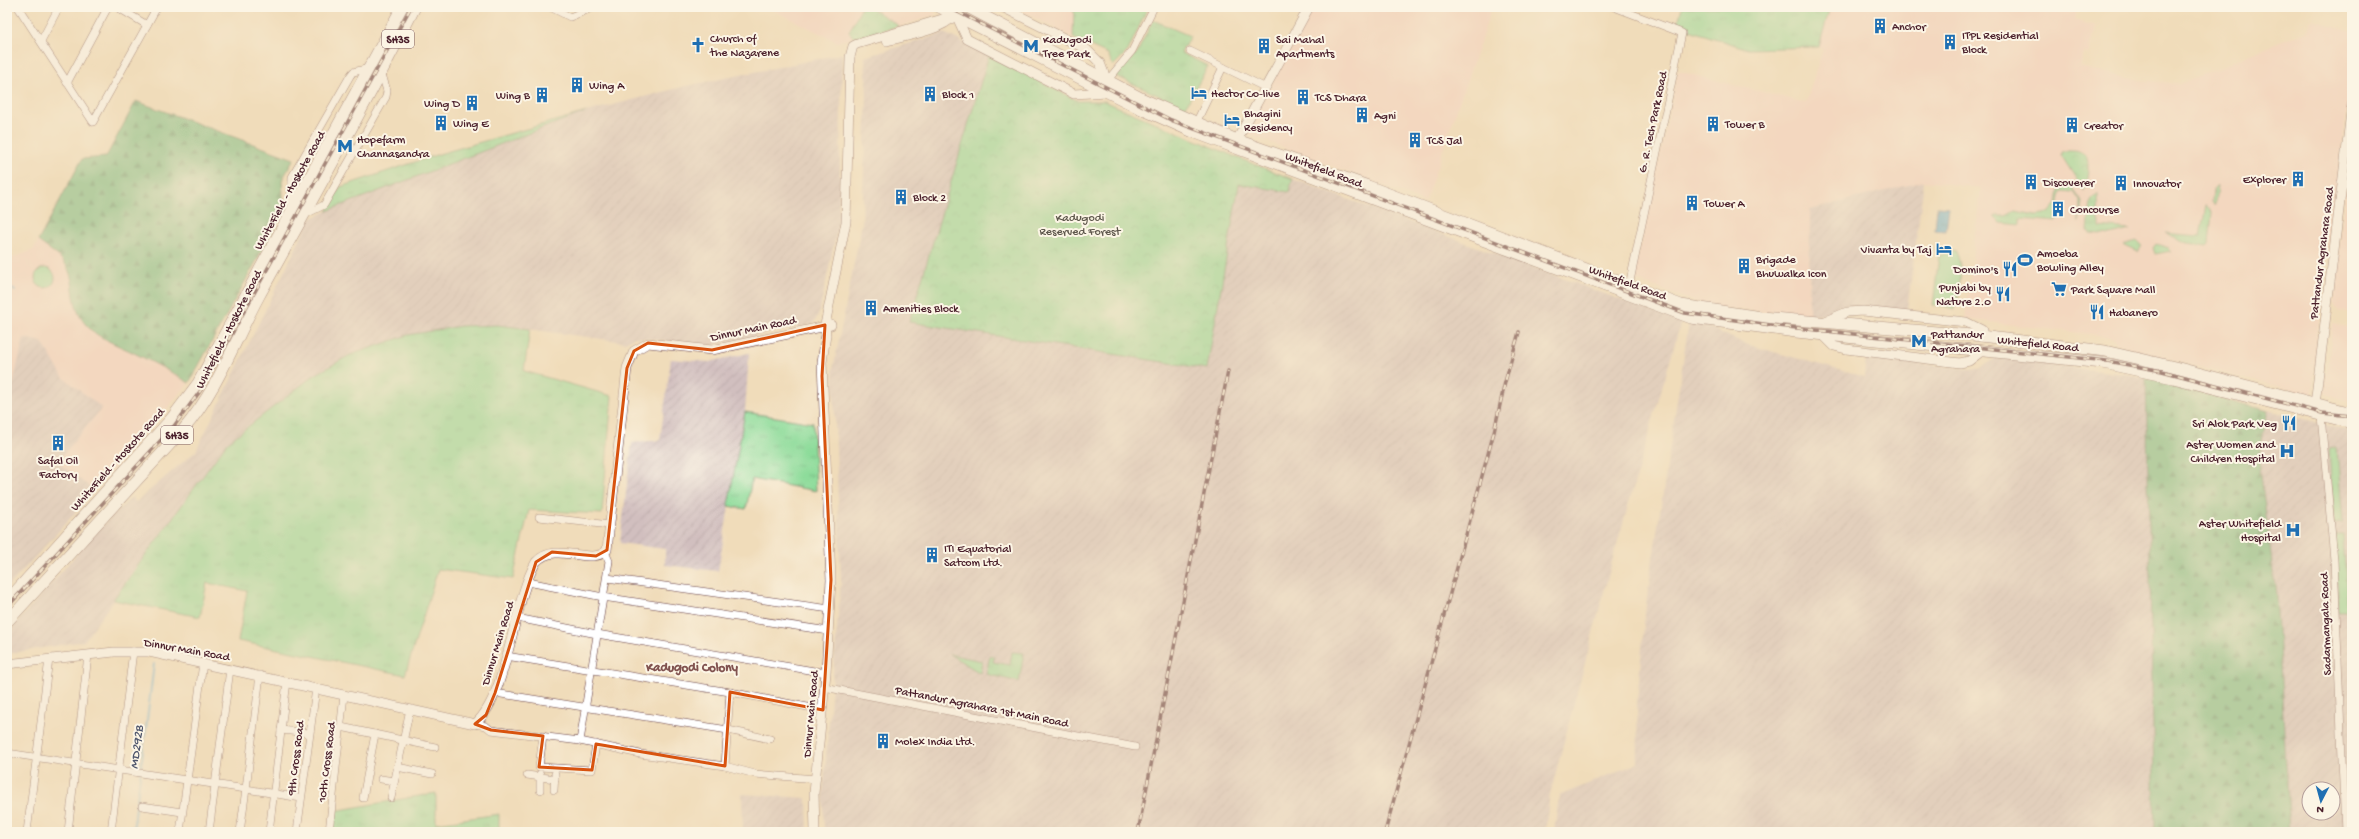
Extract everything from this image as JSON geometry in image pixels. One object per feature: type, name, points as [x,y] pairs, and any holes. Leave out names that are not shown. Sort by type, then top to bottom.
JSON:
[{"type":"main road","name":"WhiteField - Hoskote Road","points":[[7,601],[188,398],[218,349],[402,7]]},
{"type":"main road","name":"Whitefield - Hoskote Road","points":[[7,622],[90,528],[200,408],[232,353],[258,298],[415,7]]},
{"type":"main road","name":"Whitefield Road","points":[[939,7],[959,11],[1107,86],[1237,140],[1362,184],[1629,286],[1702,309],[1822,323],[1982,337],[2105,351],[2175,367],[2352,414]]},
{"type":"main road","name":"Whitefield Road","points":[[967,7],[1173,123],[1234,148],[1679,315],[1705,321],[2103,363],[2173,378],[2352,423]]},
{"type":"main road","points":[[188,398],[200,408]]},
{"type":"main road","points":[[81,518],[90,528]]},
{"type":"street","points":[[18,7],[93,122],[157,7]]},
{"type":"street","points":[[41,42],[59,7]]},
{"type":"street","points":[[67,83],[108,7]]},
{"type":"street","points":[[117,7],[147,25]]},
{"type":"street","points":[[550,7],[570,17],[594,7]]},
{"type":"street","points":[[1002,7],[1086,49],[1100,63],[1107,86]]},
{"type":"street","points":[[959,11],[967,39],[1074,94],[1107,86],[1132,51],[1154,7]]},
{"type":"street","points":[[1237,140],[1307,9],[1295,7]]},
{"type":"street","name":"G. R. Tech Park Road","points":[[1614,7],[1682,33],[1629,286]]},
{"type":"street","name":"Dinnur Main Road","points":[[815,832],[814,793],[826,673],[831,572],[822,376],[826,335],[851,222],[856,53],[864,47],[940,26],[959,11]]},
{"type":"street","points":[[1190,51],[1264,87]]},
{"type":"street","points":[[1196,123],[1223,67]]},
{"type":"street","points":[[291,212],[292,177],[350,76],[353,72],[370,68]]},
{"type":"street","points":[[302,217],[324,205],[386,97],[387,91],[381,71]]},
{"type":"street","name":"Pattandur Agrahara Road","points":[[2315,404],[2346,178],[2352,104]]},
{"type":"street","points":[[2346,178],[2352,184]]},
{"type":"street","name":"Dinnur Main Road","points":[[7,664],[133,651],[203,663],[475,724],[486,715],[495,693],[528,582],[536,562],[547,553],[556,552],[596,556],[605,552],[608,547],[627,368],[631,355],[637,347],[648,343],[712,350],[828,325]]},
{"type":"street","name":"Sadarmangala Road","points":[[2321,416],[2334,560],[2345,832]]},
{"type":"street","points":[[539,517],[610,525]]},
{"type":"street","points":[[580,741],[607,578],[609,558],[605,552]]},
{"type":"street","points":[[607,578],[830,609]]},
{"type":"street","points":[[528,582],[603,597],[829,631]]},
{"type":"street","points":[[517,618],[597,634],[826,673]]},
{"type":"street","points":[[111,832],[133,651]]},
{"type":"street","points":[[68,832],[88,655]]},
{"type":"street","points":[[506,656],[730,692],[822,710]]},
{"type":"street","points":[[27,832],[49,659]]},
{"type":"street","points":[[180,832],[203,663]]},
{"type":"street","points":[[209,832],[230,669]]},
{"type":"street","points":[[240,832],[260,676]]},
{"type":"street","points":[[268,832],[287,681]]},
{"type":"street","name":"Pattandur Agrahara 1st Main Road","points":[[824,687],[1135,747]]},
{"type":"street","name":"9th Cross Road","points":[[297,832],[316,688]]},
{"type":"street","points":[[725,766],[730,692]]},
{"type":"street","points":[[495,693],[728,730],[770,739]]},
{"type":"street","name":"10th Cross Road","points":[[328,832],[344,695]]},
{"type":"street","points":[[391,798],[410,709]]},
{"type":"street","points":[[475,724],[486,726],[491,730],[580,741],[640,754],[725,766],[755,774],[816,779]]},
{"type":"street","points":[[341,727],[435,747]]},
{"type":"street","points":[[281,730],[309,733]]},
{"type":"street","points":[[363,798],[375,734]]},
{"type":"street","points":[[540,790],[539,767],[543,736]]},
{"type":"street","points":[[539,767],[592,770],[596,744]]},
{"type":"street","points":[[7,753],[301,798]]},
{"type":"street","points":[[397,767],[432,774]]},
{"type":"street","points":[[554,790],[555,768]]},
{"type":"street","points":[[527,775],[555,779]]},
{"type":"street","points":[[381,779],[394,781]]},
{"type":"street","points":[[142,806],[182,812]]},
{"type":"highlighted area","points":[[825,325],[822,376],[831,580],[823,710],[730,692],[725,766],[596,744],[592,770],[539,767],[543,736],[491,730],[475,724],[486,715],[495,693],[536,562],[552,552],[596,556],[607,550],[627,368],[634,351],[648,343],[712,350]]},
{"type":"shaded area","points":[[767,7],[923,7],[937,14],[904,25],[837,42]]},
{"type":"shaded area","points":[[1014,7],[1074,7],[1073,38]]},
{"type":"shaded area","points":[[1312,7],[1492,7],[1425,202],[1246,133]]},
{"type":"shaded area","points":[[1830,7],[2077,7],[2074,20],[2096,26],[2089,55],[2084,52],[2080,67],[2131,79],[2179,84],[2309,30],[2311,20],[2352,31],[2352,71],[2324,269],[2312,395],[2142,353],[2116,343],[2112,337],[1965,319],[1981,188],[1924,181],[1810,210],[1809,316],[1710,307],[1633,279],[1678,71],[1806,103],[1823,48],[1819,47]]},
{"type":"shaded area","points":[[944,33],[989,55],[910,322],[1207,369],[1239,184],[1288,192],[1293,179],[1681,322],[1613,558],[1550,794],[1545,832],[824,832],[823,792],[841,581],[833,370],[862,223],[867,95],[865,57]]},
{"type":"shaded area","points":[[842,54],[839,221],[819,314],[813,324],[708,346],[635,337],[625,342],[498,325],[227,443],[84,641],[7,654],[7,634],[98,530],[132,497],[136,502],[196,451],[310,219],[327,211],[340,187],[439,154],[586,112],[682,87]]},
{"type":"shaded area","points":[[1924,181],[1907,310],[1846,305],[1836,307],[1828,313],[1809,316],[1810,210]]},
{"type":"shaded area","points":[[2345,191],[2352,192],[2352,314],[2339,311],[2334,301]]},
{"type":"shaded area","points":[[38,241],[62,260],[65,265],[72,282],[73,295],[91,331],[167,369],[189,383],[95,491],[56,462],[101,408],[63,378],[42,342],[24,339],[7,409],[7,260],[33,250]]},
{"type":"shaded area","points":[[1689,322],[1705,325],[1745,344],[1864,377],[1866,358],[1980,370],[1995,357],[2146,377],[2203,394],[2352,431],[2352,832],[1554,832],[1559,796],[1638,763],[1637,702],[1646,604]]},
{"type":"shaded area","points":[[2333,324],[2352,328],[2352,401],[2350,402],[2324,393]]},
{"type":"shaded area","name":"Safal Oil Factory","points":[[24,338],[42,342],[63,377],[102,408],[57,462],[95,491],[7,588],[7,409]]},
{"type":"shaded area","points":[[749,353],[745,412],[718,571],[665,565],[665,549],[620,543],[632,443],[660,440],[671,359],[709,362]]},
{"type":"shaded area","points":[[742,794],[807,798],[808,832],[743,832]]},
{"type":"green space","points":[[862,7],[870,7],[899,26],[854,38],[849,32]]},
{"type":"green space","points":[[1074,7],[1148,7],[1128,51],[1113,66],[1108,54],[1073,38]]},
{"type":"green space","points":[[1682,7],[1830,7],[1819,47],[1748,49],[1677,26]]},
{"type":"green space","points":[[1153,20],[1190,36],[1181,53],[1208,66],[1185,108],[1114,75],[1137,53]]},
{"type":"green space","name":"Kadugodi Reserved Forest","points":[[989,55],[1078,101],[1104,101],[1243,160],[1293,179],[1289,192],[1239,184],[1207,369],[909,322]]},
{"type":"green space","points":[[136,101],[294,159],[282,180],[284,211],[189,383],[156,364],[103,338],[91,330],[80,317],[67,267],[60,257],[38,241],[82,159],[106,157]]},
{"type":"green space","points":[[586,112],[327,211],[340,187],[439,154]]},
{"type":"green space","points":[[2062,151],[2079,152],[2084,154],[2086,157],[2088,161],[2088,171],[2084,191],[2061,155]]},
{"type":"green space","points":[[2070,184],[2082,202],[2079,223],[2080,201],[2074,192],[2061,191],[2056,222],[2021,219],[2021,225],[2001,223],[1995,218],[1995,216],[2006,216],[2015,211],[2037,215],[2049,213],[2057,204],[2059,188]]},
{"type":"green space","points":[[2217,185],[2214,205],[2212,202],[2213,189]]},
{"type":"green space","points":[[2098,194],[2099,227],[2130,230],[2111,235],[2090,233],[2088,231],[2091,201]]},
{"type":"green space","points":[[2206,205],[2212,212],[2209,244],[2207,246],[2188,243],[2165,233],[2200,236]]},
{"type":"green space","points":[[2137,241],[2142,246],[2138,252],[2123,245]]},
{"type":"green space","points":[[2156,244],[2169,248],[2172,251],[2155,254],[2153,248]]},
{"type":"green space","points":[[1955,250],[1960,264],[1960,280],[1955,310],[1933,305],[1939,256]]},
{"type":"green space","points":[[45,268],[52,271],[55,278],[52,285],[45,288],[38,285],[35,278],[38,271]]},
{"type":"green space","points":[[498,325],[530,329],[524,371],[612,396],[602,514],[529,510],[513,579],[438,569],[405,675],[238,641],[247,591],[207,583],[200,617],[113,600],[227,443],[313,376],[350,355],[408,335],[461,326]]},
{"type":"green space","points":[[2146,377],[2268,411],[2262,441],[2260,467],[2276,595],[2290,832],[2155,832]]},
{"type":"green space","points":[[745,412],[813,423],[816,491],[752,479],[746,509],[728,506]]},
{"type":"green space","points":[[2337,448],[2343,523],[2334,524],[2329,449]]},
{"type":"green space","points":[[2334,535],[2343,535],[2348,611],[2339,611]]},
{"type":"green space","points":[[1012,652],[1024,653],[1019,682],[986,674],[990,656],[994,657],[993,662],[1010,665]]},
{"type":"green space","points":[[949,654],[982,661],[980,673]]},
{"type":"green space","points":[[436,793],[436,823],[499,814],[499,832],[331,832],[334,811]]},
{"type":"water","points":[[1937,206],[1949,207],[1946,231],[1935,230]]},
{"type":"waterway","points":[[7,284],[15,291]]},
{"type":"waterway","name":"MD292B","points":[[133,832],[154,664]]},
{"type":"railway","points":[[7,607],[174,426],[201,390],[411,7]]},
{"type":"railway","points":[[948,7],[1171,120],[1685,313],[1778,326],[2107,361],[2162,371],[2322,413],[2352,416]]},
{"type":"railway","points":[[1385,832],[1494,432],[1505,382],[1519,332]]},
{"type":"railway","points":[[1138,832],[1228,371]]},
{"type":"place","name":"Anchor","points":[[1880,26]]},
{"type":"place","name":"ITPL Residential Block","points":[[1950,42]]},
{"type":"place","name":"Church of the Nazarene","points":[[698,45]]},
{"type":"place","name":"Kadugodi Tree Park","points":[[1031,46]]},
{"type":"place","name":"Sai Mahal Apartments","points":[[1264,46]]},
{"type":"place","name":"Wing A","points":[[577,85]]},
{"type":"place","name":"Hector Co-live","points":[[1199,93]]},
{"type":"place","name":"Block 1","points":[[930,94]]},
{"type":"place","name":"Wing B","points":[[542,95]]},
{"type":"place","name":"TCS Dhara","points":[[1303,97]]},
{"type":"place","name":"Wing D","points":[[472,103]]},
{"type":"place","name":"Agni","points":[[1362,115]]},
{"type":"place","name":"Bhagini Residency","points":[[1232,120]]},
{"type":"place","name":"Wing E","points":[[441,123]]},
{"type":"place","name":"Tower B","points":[[1713,124]]},
{"type":"place","name":"Creator","points":[[2072,125]]},
{"type":"place","name":"TCS Jal","points":[[1415,140]]},
{"type":"place","name":"Hopefarm Channasandra","points":[[345,146]]},
{"type":"place","name":"Explorer","points":[[2298,179]]},
{"type":"place","name":"Discoverer","points":[[2031,182]]},
{"type":"place","name":"Innovator","points":[[2121,183]]},
{"type":"place","name":"Block 2","points":[[901,197]]},
{"type":"place","name":"Tower A","points":[[1692,203]]},
{"type":"place","name":"Concourse","points":[[2058,209]]},
{"type":"place","name":"Vivanta by Taj","points":[[1944,249]]},
{"type":"place","name":"Amoeba Bowling Alley","points":[[2025,260]]},
{"type":"place","name":"Brigade Bhuwalka Icon","points":[[1744,266]]},
{"type":"place","name":"Domino's","points":[[2010,269]]},
{"type":"place","name":"Park Square Mall","points":[[2059,289]]},
{"type":"place","name":"Punjabi by Nature 2.0","points":[[2003,294]]},
{"type":"place","name":"Amenities Block","points":[[871,308]]},
{"type":"place","name":"Habanero","points":[[2097,312]]},
{"type":"place","name":"Pattandur Agrahara","points":[[1919,341]]},
{"type":"place","name":"Sri Alok Park Veg","points":[[2289,423]]},
{"type":"place","name":"Safal Oil Factory","points":[[58,443]]},
{"type":"place","name":"Aster Women and Children Hospital","points":[[2287,451]]},
{"type":"place","name":"Aster Whitefield Hospital","points":[[2293,530]]},
{"type":"place","name":"ITI Equatorial Satcom Ltd.","points":[[932,555]]},
{"type":"place","name":"Molex India Ltd.","points":[[883,741]]},
{"type":"district","name":"Kadugodi Colony","points":[[692,666]]}]
